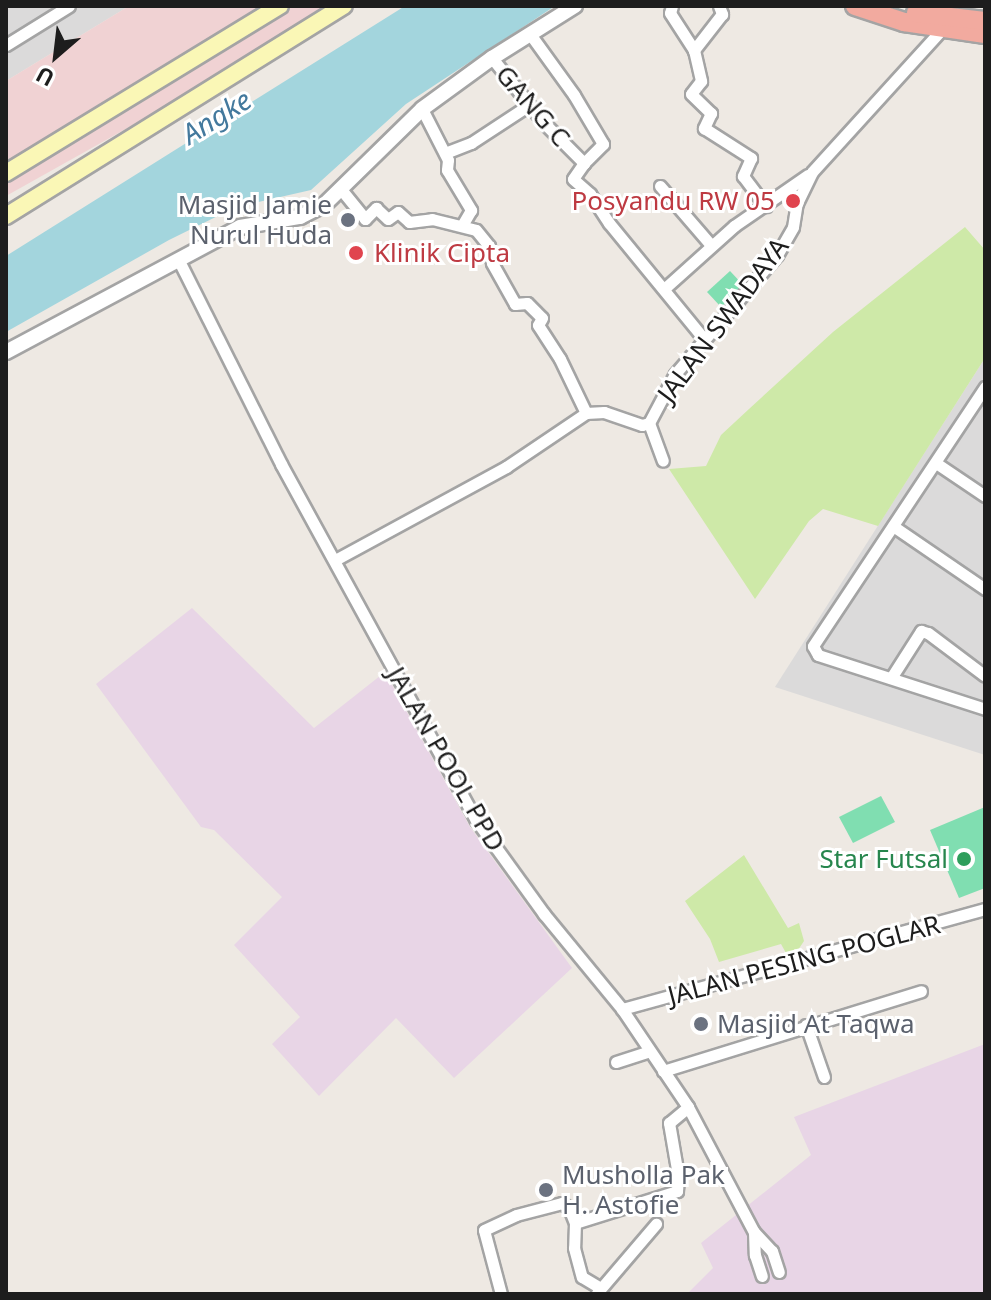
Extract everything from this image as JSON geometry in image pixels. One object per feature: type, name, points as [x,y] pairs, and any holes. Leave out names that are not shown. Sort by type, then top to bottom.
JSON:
[{"type":"highway","points":[[855,6],[941,30],[985,34]]},
{"type":"highway","points":[[884,6],[938,17],[985,21]]},
{"type":"highway","points":[[936,6],[985,11]]},
{"type":"main road","points":[[6,173],[280,6]]},
{"type":"main road","points":[[6,216],[344,6]]},
{"type":"street","points":[[6,45],[69,6]]},
{"type":"street","points":[[6,352],[240,227],[300,217],[324,205],[422,109],[492,58],[575,6]]},
{"type":"street","points":[[672,6],[670,13],[694,50],[701,81],[691,94],[712,115],[703,127],[751,158],[743,176],[766,206]]},
{"type":"street","points":[[694,50],[723,13],[719,6]]},
{"type":"street","name":"JALAN SWADAYA","points":[[649,423],[669,383],[703,338],[777,255],[793,227],[797,203],[812,172],[941,30]]},
{"type":"street","points":[[530,34],[574,95],[603,144],[584,163]]},
{"type":"street","name":"GANG C","points":[[492,58],[529,105],[584,163],[573,179],[590,194],[609,223],[703,338]]},
{"type":"street","points":[[445,153],[471,143],[529,105]]},
{"type":"street","points":[[422,109],[445,153],[447,170],[471,210],[463,224]]},
{"type":"street","points":[[665,288],[711,245],[812,172]]},
{"type":"street","points":[[660,186],[711,245]]},
{"type":"street","points":[[340,188],[365,219],[376,208],[388,219],[398,212],[409,222],[432,219],[463,224],[476,230],[489,246],[492,263],[516,305],[527,303],[542,318],[538,325],[560,359],[586,413]]},
{"type":"street","name":"JALAN POOL PPD","points":[[179,261],[281,464],[476,820],[544,914],[622,1009],[688,1107],[754,1232],[772,1251],[779,1272]]},
{"type":"street","points":[[985,387],[981,403],[936,463],[813,649],[818,655],[985,709]]},
{"type":"street","points":[[335,560],[506,467],[586,413],[604,412],[642,425],[649,423],[663,461]]},
{"type":"street","points":[[936,463],[985,496]]},
{"type":"street","points":[[893,526],[985,589]]},
{"type":"street","points":[[891,678],[921,631],[985,676]]},
{"type":"street","name":"JALAN PESING POGLAR","points":[[622,1009],[985,909]]},
{"type":"street","points":[[663,1071],[921,991]]},
{"type":"street","points":[[806,1025],[824,1077]]},
{"type":"street","points":[[616,1062],[649,1051]]},
{"type":"street","points":[[575,1223],[677,1191],[678,1175],[669,1123],[688,1107]]},
{"type":"street","points":[[501,1294],[485,1228],[562,1203],[569,1208],[575,1223],[574,1248],[582,1277],[599,1291],[656,1224]]},
{"type":"street","name":"JALAN POOL PPD","points":[[754,1232],[755,1255],[762,1276]]},
{"type":"shaded area","points":[[6,6],[129,6],[6,81]]},
{"type":"shaded area","points":[[129,6],[345,6],[6,196],[6,81]]},
{"type":"shaded area","points":[[985,358],[985,755],[775,687]]},
{"type":"shaded area","points":[[192,608],[314,728],[385,672],[470,827],[572,968],[454,1078],[396,1018],[319,1096],[272,1044],[300,1017],[234,945],[282,897],[214,830],[201,827],[96,684]]},
{"type":"shaded area","points":[[985,1044],[985,1294],[687,1294],[713,1268],[701,1243],[811,1155],[794,1117]]},
{"type":"green space","points":[[965,227],[985,250],[985,358],[878,526],[823,509],[809,521],[755,599],[669,469],[706,466],[721,435],[749,409],[833,332]]},
{"type":"green space","points":[[730,271],[744,286],[721,307],[707,292]]},
{"type":"green space","points":[[881,796],[895,822],[853,843],[839,817]]},
{"type":"green space","name":"Star Futsal","points":[[985,807],[985,888],[959,898],[930,830]]},
{"type":"green space","points":[[744,855],[788,928],[799,923],[804,941],[794,956],[786,953],[781,944],[719,962],[710,939],[685,901]]},
{"type":"water","points":[[405,6],[555,6],[406,104],[311,190],[236,207],[169,240],[6,332],[6,256]]},
{"type":"place","name":"Posyandu RW 05","points":[[793,201]]},
{"type":"place","name":"Masjid Jamie Nurul Huda","points":[[348,220]]},
{"type":"place","name":"Klinik Cipta","points":[[356,253]]},
{"type":"place","name":"Star Futsal","points":[[964,859]]},
{"type":"place","name":"Masjid At Taqwa","points":[[701,1024]]},
{"type":"place","name":"Musholla Pak H. Astofie","points":[[546,1190]]},
{"type":"water label","name":"Angke","points":[[216,116]]}]
